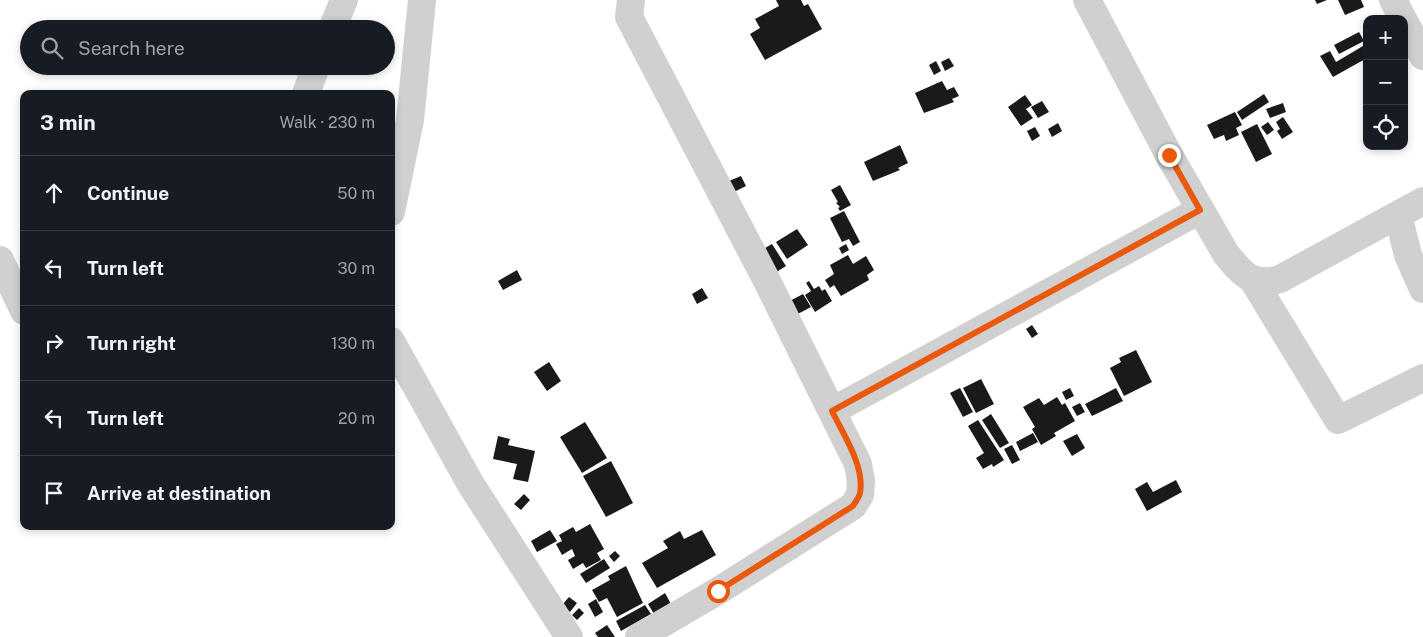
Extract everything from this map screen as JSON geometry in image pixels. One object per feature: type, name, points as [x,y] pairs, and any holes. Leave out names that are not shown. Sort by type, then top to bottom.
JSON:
[{"type":"street","points":[[336,20],[344,0]]},
{"type":"street","points":[[395,193],[410,120],[422,0]]},
{"type":"street","points":[[631,0],[629,17],[765,277],[832,411],[858,464],[861,482],[860,495],[853,506],[718,591],[639,637]]},
{"type":"street","points":[[1087,0],[1169,155],[1226,254],[1236,266],[1253,280],[1338,420],[1423,378]]},
{"type":"street","points":[[1393,0],[1401,15]]},
{"type":"street","points":[[1408,28],[1423,56]]},
{"type":"street","points":[[307,90],[313,75]]},
{"type":"street","points":[[1253,280],[1267,283],[1280,279],[1423,201]]},
{"type":"street","points":[[832,411],[1200,210]]},
{"type":"street","points":[[1398,215],[1408,255],[1423,288]]},
{"type":"street","points":[[0,260],[20,302]]},
{"type":"street","points":[[395,348],[470,483],[569,637]]},
{"type":"building","points":[[776,0],[801,0],[804,6],[808,4],[822,29],[765,60],[750,34],[760,28],[755,19],[779,6]]},
{"type":"building","points":[[1315,0],[1327,0],[1317,4]]},
{"type":"building","points":[[1338,0],[1361,0],[1364,7],[1345,15]]},
{"type":"building","points":[[1359,32],[1363,39],[1363,42],[1339,54],[1334,45]]},
{"type":"building","points":[[1363,46],[1363,60],[1333,77],[1320,56],[1330,51],[1336,62]]},
{"type":"building","points":[[949,58],[954,66],[945,71],[941,62]]},
{"type":"building","points":[[936,61],[941,71],[934,75],[929,65]]},
{"type":"building","points":[[942,81],[947,90],[954,87],[959,96],[952,99],[954,102],[924,113],[915,93]]},
{"type":"building","points":[[1264,94],[1269,102],[1242,120],[1237,112]]},
{"type":"building","points":[[1025,95],[1032,105],[1026,109],[1033,118],[1021,126],[1008,107]]},
{"type":"building","points":[[1042,101],[1049,112],[1038,118],[1031,107]]},
{"type":"building","points":[[1283,103],[1286,112],[1270,118],[1266,109]]},
{"type":"building","points":[[1235,112],[1242,125],[1236,128],[1239,135],[1226,141],[1224,135],[1214,139],[1207,125]]},
{"type":"building","points":[[1283,117],[1293,132],[1282,139],[1277,131],[1280,129],[1276,122]]},
{"type":"building","points":[[1268,122],[1274,130],[1267,135],[1261,127]]},
{"type":"building","points":[[1058,123],[1062,131],[1052,137],[1048,129]]},
{"type":"building","points":[[1257,124],[1272,154],[1256,162],[1241,132]]},
{"type":"building","points":[[1035,127],[1040,136],[1032,141],[1027,131]]},
{"type":"building","points":[[900,145],[908,163],[898,168],[900,170],[873,181],[864,162]]},
{"type":"building","points":[[741,176],[746,186],[734,192],[729,181]]},
{"type":"building","points":[[840,185],[851,205],[840,211],[838,208],[840,207],[836,203],[838,202],[831,190]]},
{"type":"building","points":[[844,211],[860,242],[853,246],[849,239],[842,242],[830,218]]},
{"type":"building","points":[[797,229],[808,245],[787,259],[776,242]]},
{"type":"building","points":[[772,244],[786,266],[770,276],[756,253]]},
{"type":"building","points":[[846,244],[849,250],[842,254],[839,248]]},
{"type":"building","points":[[848,255],[853,264],[866,256],[874,270],[867,275],[869,280],[841,296],[834,285],[830,288],[825,280],[834,274],[830,265]]},
{"type":"building","points":[[517,270],[522,280],[503,290],[498,281]]},
{"type":"building","points":[[809,281],[814,289],[819,286],[822,291],[825,289],[832,301],[815,312],[805,295],[811,291],[806,283]]},
{"type":"building","points":[[702,288],[708,298],[697,304],[692,294]]},
{"type":"building","points":[[803,294],[811,307],[794,316],[786,303]]},
{"type":"building","points":[[1032,325],[1038,334],[1032,338],[1026,329]]},
{"type":"building","points":[[1136,350],[1152,382],[1124,396],[1110,368],[1121,362],[1119,358]]},
{"type":"building","points":[[549,362],[561,381],[547,391],[534,372]]},
{"type":"building","points":[[981,379],[994,404],[976,413],[963,388]]},
{"type":"building","points":[[960,388],[973,412],[963,417],[950,393]]},
{"type":"building","points":[[1070,388],[1074,396],[1066,400],[1062,392]]},
{"type":"building","points":[[1116,388],[1123,401],[1092,416],[1085,404]]},
{"type":"building","points":[[1057,397],[1062,405],[1065,403],[1075,421],[1054,433],[1056,436],[1041,445],[1032,429],[1035,427],[1023,407],[1039,398],[1044,405]]},
{"type":"building","points":[[1080,403],[1085,412],[1077,416],[1072,407]]},
{"type":"building","points":[[991,414],[1009,443],[1000,448],[982,420]]},
{"type":"building","points":[[978,420],[1004,460],[993,467],[992,464],[983,469],[976,458],[984,453],[968,426]]},
{"type":"building","points":[[585,422],[607,458],[582,473],[560,437]]},
{"type":"building","points":[[1033,433],[1038,442],[1020,451],[1016,442]]},
{"type":"building","points":[[1077,434],[1085,448],[1072,456],[1063,441]]},
{"type":"building","points":[[498,436],[510,439],[508,445],[535,451],[528,482],[513,479],[517,464],[493,459]]},
{"type":"building","points":[[1012,445],[1020,460],[1012,464],[1004,449]]},
{"type":"building","points":[[611,461],[633,503],[606,517],[583,476]]},
{"type":"building","points":[[1176,480],[1182,492],[1147,511],[1135,489],[1147,482],[1153,492]]},
{"type":"building","points":[[524,494],[530,500],[521,510],[514,504]]},
{"type":"building","points":[[590,524],[604,549],[597,553],[601,560],[586,568],[583,563],[573,569],[568,560],[575,556],[572,549],[562,555],[556,544],[562,541],[559,535],[573,527],[576,532]]},
{"type":"building","points":[[550,530],[557,541],[537,552],[531,541]]},
{"type":"building","points":[[702,530],[716,555],[657,588],[642,563],[668,548],[663,541],[680,531],[684,539]]},
{"type":"building","points":[[615,551],[620,556],[614,562],[609,556]]},
{"type":"building","points":[[604,559],[610,568],[586,583],[580,574]]},
{"type":"building","points":[[626,566],[643,603],[617,617],[607,598],[599,602],[592,590],[610,580],[608,576]]},
{"type":"building","points":[[665,593],[671,604],[654,614],[648,604]]},
{"type":"building","points":[[569,597],[577,603],[570,612],[562,605]]},
{"type":"building","points":[[596,599],[603,612],[595,617],[588,604]]},
{"type":"building","points":[[645,605],[651,614],[621,631],[616,621]]},
{"type":"building","points":[[579,608],[584,613],[577,620],[572,615]]},
{"type":"building","points":[[607,625],[615,637],[598,637],[595,633]]},
{"type":"route","points":[[718,591],[853,506],[860,495],[861,482],[858,464],[832,411],[1200,210],[1169,155]]}]
